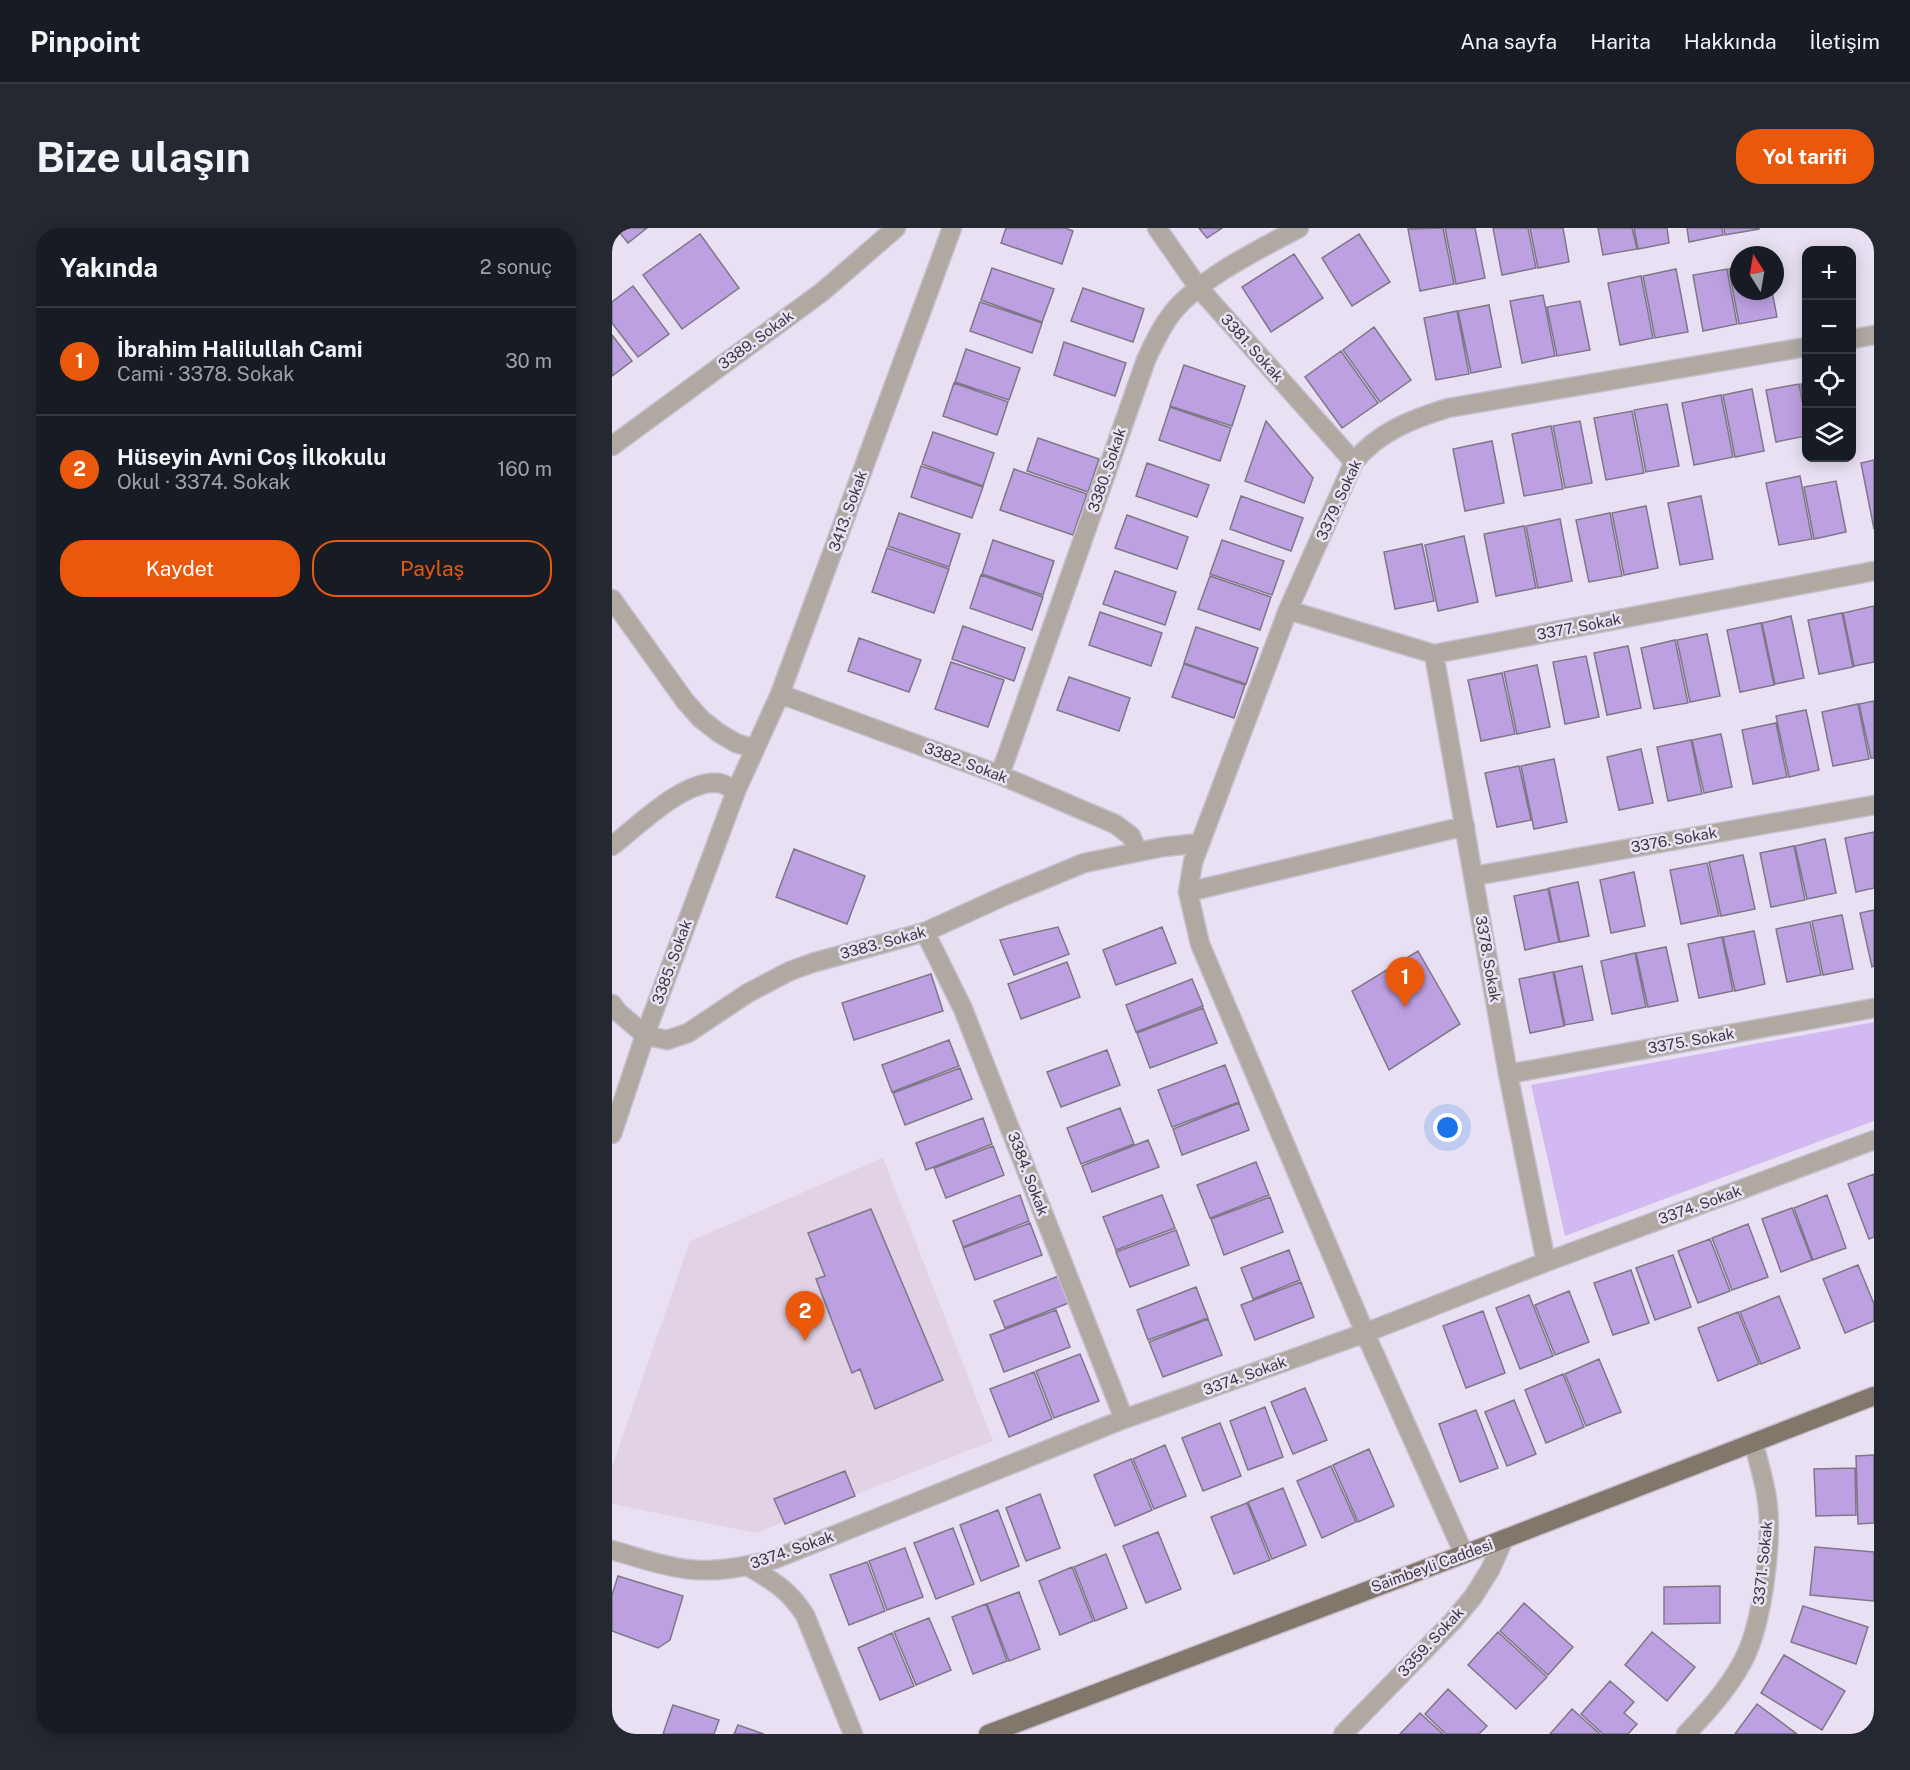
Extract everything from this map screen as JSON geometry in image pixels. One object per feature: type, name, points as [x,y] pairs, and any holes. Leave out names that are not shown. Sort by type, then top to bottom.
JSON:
[{"type":"main road","name":"Saimbeyli Caddesi","points":[[988,1734],[1754,1444],[1874,1396]]},
{"type":"street","name":"3389. Sokak","points":[[612,446],[822,292],[896,228]]},
{"type":"street","name":"3413. Sokak","points":[[736,791],[780,694],[952,228]]},
{"type":"street","name":"3381. Sokak","points":[[1157,228],[1198,287],[1354,462]]},
{"type":"street","name":"3380. Sokak","points":[[1000,775],[1146,360],[1158,333],[1174,311],[1198,287],[1299,228]]},
{"type":"street","points":[[1856,338],[1874,335]]},
{"type":"street","name":"3379. Sokak","points":[[1188,892],[1193,862],[1288,610],[1354,462],[1365,448],[1401,424],[1448,408],[1802,348]]},
{"type":"street","name":"3377. Sokak","points":[[1288,610],[1434,654],[1874,571]]},
{"type":"street","points":[[612,599],[701,719],[719,733],[755,749]]},
{"type":"street","name":"3378. Sokak","points":[[1434,654],[1508,1074],[1546,1262]]},
{"type":"street","name":"3382. Sokak","points":[[780,694],[1000,775],[1115,824],[1131,836],[1138,852]]},
{"type":"street","points":[[612,846],[689,788],[706,783],[721,783],[736,791]]},
{"type":"street","name":"3385. Sokak","points":[[612,1134],[645,1035],[736,791]]},
{"type":"street","name":"3376. Sokak","points":[[1474,876],[1874,805]]},
{"type":"street","points":[[1464,1554],[1365,1333],[1200,944],[1188,892],[1465,826]]},
{"type":"street","name":"3383. Sokak","points":[[645,1035],[667,1040],[688,1033],[748,993],[790,971],[856,950],[925,932],[1084,863],[1163,847],[1200,843]]},
{"type":"street","name":"3384. Sokak","points":[[925,932],[963,1009],[1124,1419]]},
{"type":"street","points":[[612,1004],[645,1035]]},
{"type":"street","name":"3375. Sokak","points":[[1508,1074],[1874,1008]]},
{"type":"street","name":"3374. Sokak","points":[[612,1551],[686,1569],[717,1569],[748,1566],[798,1551],[1124,1419],[1365,1333],[1546,1262],[1874,1140]]},
{"type":"street","name":"3371. Sokak","points":[[1686,1734],[1722,1694],[1744,1658],[1763,1594],[1769,1533],[1767,1495],[1754,1444]]},
{"type":"street","name":"3359. Sokak","points":[[1343,1734],[1473,1597],[1490,1570],[1504,1539]]},
{"type":"street","points":[[748,1566],[780,1586],[794,1598],[805,1616],[853,1734]]},
{"type":"shaded area","points":[[1874,1022],[1874,1121],[1565,1236],[1531,1085]]},
{"type":"shaded area","points":[[883,1158],[993,1441],[756,1533],[612,1504],[612,1467],[690,1241]]},
{"type":"building","points":[[616,228],[647,228],[628,243]]},
{"type":"building","points":[[1006,228],[1065,228],[1073,231],[1062,264],[1001,243]]},
{"type":"building","points":[[1199,228],[1222,228],[1207,238]]},
{"type":"building","points":[[1443,228],[1454,284],[1420,291],[1408,229]]},
{"type":"building","points":[[1445,228],[1475,228],[1485,278],[1456,284]]},
{"type":"building","points":[[1493,228],[1528,228],[1536,268],[1502,275]]},
{"type":"building","points":[[1530,228],[1563,228],[1569,262],[1538,268]]},
{"type":"building","points":[[1598,228],[1632,228],[1637,249],[1603,255]]},
{"type":"building","points":[[1634,228],[1667,228],[1669,243],[1638,249]]},
{"type":"building","points":[[1687,228],[1722,228],[1723,235],[1689,242]]},
{"type":"building","points":[[1724,228],[1759,228],[1759,229],[1725,235]]},
{"type":"building","points":[[700,234],[739,288],[682,329],[643,275]]},
{"type":"building","points":[[1359,234],[1390,282],[1352,306],[1322,258]]},
{"type":"building","points":[[1294,254],[1323,298],[1271,332],[1242,287]]},
{"type":"building","points":[[992,268],[1054,289],[1042,322],[981,300]]},
{"type":"building","points":[[1676,269],[1688,332],[1655,338],[1643,276]]},
{"type":"building","points":[[1727,269],[1730,300],[1733,300],[1737,324],[1703,331],[1693,275]]},
{"type":"building","points":[[1641,276],[1653,338],[1620,345],[1608,283]]},
{"type":"building","points":[[633,286],[669,334],[638,357],[612,323],[612,302]]},
{"type":"building","points":[[1083,288],[1144,309],[1133,342],[1071,321]]},
{"type":"building","points":[[1543,295],[1555,356],[1522,363],[1510,301]]},
{"type":"building","points":[[1735,300],[1774,300],[1777,317],[1739,324]]},
{"type":"building","points":[[1580,301],[1590,350],[1557,356],[1547,307]]},
{"type":"building","points":[[980,302],[1042,323],[1032,353],[970,331]]},
{"type":"building","points":[[1489,305],[1501,367],[1471,373],[1458,311]]},
{"type":"building","points":[[1457,311],[1469,374],[1436,380],[1424,318]]},
{"type":"building","points":[[1374,327],[1411,380],[1380,402],[1343,350]]},
{"type":"building","points":[[612,335],[632,361],[612,376]]},
{"type":"building","points":[[1064,342],[1126,363],[1115,396],[1054,375]]},
{"type":"building","points":[[966,349],[1020,368],[1009,400],[955,382]]},
{"type":"building","points":[[1341,351],[1378,403],[1342,428],[1305,377]]},
{"type":"building","points":[[1184,365],[1245,386],[1232,426],[1170,406]]},
{"type":"building","points":[[954,383],[1008,402],[997,435],[943,416]]},
{"type":"building","points":[[1799,384],[1802,399],[1802,437],[1776,442],[1766,390]]},
{"type":"building","points":[[1752,389],[1764,451],[1735,457],[1723,395]]},
{"type":"building","points":[[1721,395],[1733,457],[1694,465],[1682,403]]},
{"type":"building","points":[[1667,404],[1679,466],[1646,472],[1634,410]]},
{"type":"building","points":[[1170,407],[1231,428],[1220,461],[1159,440]]},
{"type":"building","points":[[1632,411],[1644,473],[1606,480],[1594,418]]},
{"type":"building","points":[[1266,421],[1313,478],[1304,503],[1245,481]]},
{"type":"building","points":[[1580,421],[1592,483],[1565,488],[1553,426]]},
{"type":"building","points":[[1551,426],[1563,489],[1524,496],[1512,434]]},
{"type":"building","points":[[933,432],[994,453],[983,486],[922,464]]},
{"type":"building","points":[[1038,438],[1099,459],[1088,492],[1027,471]]},
{"type":"building","points":[[1492,441],[1504,503],[1465,511],[1453,449]]},
{"type":"building","points":[[1874,460],[1874,529],[1861,463]]},
{"type":"building","points":[[1147,463],[1209,485],[1197,517],[1136,496]]},
{"type":"building","points":[[921,466],[983,487],[972,518],[911,497]]},
{"type":"building","points":[[1014,469],[1087,494],[1073,535],[1000,510]]},
{"type":"building","points":[[1800,476],[1812,539],[1779,545],[1766,483]]},
{"type":"building","points":[[1836,481],[1846,532],[1814,539],[1804,487]]},
{"type":"building","points":[[1241,496],[1303,518],[1291,551],[1230,529]]},
{"type":"building","points":[[1701,496],[1713,559],[1680,565],[1668,503]]},
{"type":"building","points":[[1646,506],[1658,568],[1624,575],[1612,513]]},
{"type":"building","points":[[899,513],[960,534],[949,567],[888,546]]},
{"type":"building","points":[[1610,513],[1622,576],[1589,582],[1576,520]]},
{"type":"building","points":[[1127,515],[1188,537],[1177,569],[1115,548]]},
{"type":"building","points":[[1560,519],[1572,581],[1538,588],[1526,526]]},
{"type":"building","points":[[1524,526],[1536,588],[1496,596],[1484,534]]},
{"type":"building","points":[[1464,536],[1478,602],[1438,611],[1425,545]]},
{"type":"building","points":[[993,540],[1054,561],[1043,595],[982,574]]},
{"type":"building","points":[[1222,540],[1284,561],[1272,595],[1210,574]]},
{"type":"building","points":[[1422,544],[1434,601],[1395,609],[1384,552]]},
{"type":"building","points":[[887,548],[949,569],[934,613],[872,592]]},
{"type":"building","points":[[1115,571],[1176,592],[1165,625],[1103,604]]},
{"type":"building","points":[[981,575],[1043,597],[1032,630],[970,608]]},
{"type":"building","points":[[1210,576],[1271,597],[1260,630],[1198,609]]},
{"type":"building","points":[[1874,606],[1874,662],[1854,666],[1843,613]]},
{"type":"building","points":[[1100,612],[1162,633],[1151,666],[1089,645]]},
{"type":"building","points":[[1842,613],[1853,667],[1819,674],[1808,620]]},
{"type":"building","points":[[1791,616],[1804,678],[1775,684],[1762,623]]},
{"type":"building","points":[[1761,623],[1774,685],[1740,692],[1727,630]]},
{"type":"building","points":[[963,626],[1025,648],[1014,681],[952,659]]},
{"type":"building","points":[[1196,627],[1258,648],[1246,684],[1184,663]]},
{"type":"building","points":[[1707,634],[1720,696],[1690,702],[1677,640]]},
{"type":"building","points":[[859,638],[921,660],[909,692],[848,671]]},
{"type":"building","points":[[1675,640],[1688,703],[1654,709],[1641,648]]},
{"type":"building","points":[[1628,646],[1641,708],[1607,715],[1594,653]]},
{"type":"building","points":[[1586,656],[1599,717],[1565,724],[1553,662]]},
{"type":"building","points":[[951,662],[1004,680],[988,727],[935,709]]},
{"type":"building","points":[[1184,664],[1245,685],[1234,718],[1172,697]]},
{"type":"building","points":[[1537,665],[1550,727],[1517,734],[1504,672]]},
{"type":"building","points":[[1502,673],[1515,734],[1481,741],[1468,680]]},
{"type":"building","points":[[1069,677],[1130,698],[1119,731],[1057,710]]},
{"type":"building","points":[[1874,701],[1874,758],[1871,758],[1859,704]]},
{"type":"building","points":[[1858,704],[1869,759],[1833,766],[1822,712]]},
{"type":"building","points":[[1806,710],[1819,770],[1789,777],[1776,716]]},
{"type":"building","points":[[1776,723],[1787,777],[1753,784],[1742,730]]},
{"type":"building","points":[[1721,734],[1732,787],[1704,793],[1692,740]]},
{"type":"building","points":[[1691,740],[1702,794],[1668,801],[1657,747]]},
{"type":"building","points":[[1641,749],[1653,803],[1619,810],[1607,757]]},
{"type":"building","points":[[1554,759],[1567,822],[1534,829],[1521,766]]},
{"type":"building","points":[[1519,766],[1531,820],[1497,827],[1485,773]]},
{"type":"building","points":[[1874,832],[1874,888],[1856,892],[1845,838]]},
{"type":"building","points":[[1825,839],[1836,893],[1807,899],[1795,846]]},
{"type":"building","points":[[1794,846],[1805,900],[1771,907],[1760,853]]},
{"type":"building","points":[[794,849],[865,876],[847,924],[776,897]]},
{"type":"building","points":[[1743,855],[1755,909],[1721,916],[1709,862]]},
{"type":"building","points":[[1707,863],[1719,916],[1681,924],[1670,870]]},
{"type":"building","points":[[1634,872],[1645,926],[1611,933],[1600,880]]},
{"type":"building","points":[[1578,882],[1589,936],[1560,942],[1549,888]]},
{"type":"building","points":[[1548,889],[1559,942],[1525,950],[1514,896]]},
{"type":"building","points":[[1874,910],[1874,966],[1872,967],[1860,913]]},
{"type":"building","points":[[1842,915],[1853,969],[1823,975],[1812,921]]},
{"type":"building","points":[[1810,922],[1821,975],[1787,982],[1776,929]]},
{"type":"building","points":[[1058,927],[1069,954],[1014,975],[1000,940]]},
{"type":"building","points":[[1162,927],[1176,963],[1116,985],[1103,950]]},
{"type":"building","points":[[1754,931],[1765,984],[1735,991],[1723,937]]},
{"type":"building","points":[[1722,937],[1733,991],[1699,998],[1688,944]]},
{"type":"building","points":[[1666,947],[1678,1001],[1648,1007],[1636,953]]},
{"type":"building","points":[[1418,951],[1460,1024],[1389,1070],[1352,991]]},
{"type":"building","points":[[1635,953],[1646,1007],[1612,1014],[1601,961]]},
{"type":"building","points":[[1067,962],[1080,997],[1021,1019],[1008,984]]},
{"type":"building","points":[[1582,966],[1593,1020],[1565,1025],[1554,972]]},
{"type":"building","points":[[1553,972],[1564,1026],[1530,1033],[1519,979]]},
{"type":"building","points":[[931,974],[943,1011],[854,1040],[842,1003]]},
{"type":"building","points":[[1192,979],[1203,1006],[1136,1032],[1126,1005]]},
{"type":"building","points":[[1203,1008],[1217,1043],[1150,1068],[1137,1033]]},
{"type":"building","points":[[949,1040],[959,1066],[892,1092],[882,1065]]},
{"type":"building","points":[[1107,1050],[1120,1085],[1061,1107],[1047,1072]]},
{"type":"building","points":[[1225,1065],[1239,1102],[1172,1127],[1158,1090]]},
{"type":"building","points":[[960,1068],[972,1099],[905,1125],[893,1093]]},
{"type":"building","points":[[1239,1103],[1249,1130],[1182,1155],[1173,1129]]},
{"type":"building","points":[[1120,1108],[1134,1144],[1081,1164],[1067,1128]]},
{"type":"building","points":[[983,1118],[992,1144],[926,1170],[916,1143]]},
{"type":"building","points":[[1148,1140],[1159,1167],[1092,1192],[1082,1166]]},
{"type":"building","points":[[993,1146],[1004,1175],[946,1198],[934,1168]]},
{"type":"building","points":[[1256,1162],[1269,1195],[1210,1218],[1197,1185]]},
{"type":"building","points":[[1874,1174],[1874,1237],[1869,1239],[1848,1184]]},
{"type":"building","points":[[1020,1195],[1029,1221],[963,1247],[953,1221]]},
{"type":"building","points":[[1162,1195],[1175,1228],[1116,1250],[1103,1217]]},
{"type":"building","points":[[1827,1195],[1846,1248],[1813,1260],[1794,1208]]},
{"type":"building","points":[[1270,1197],[1283,1232],[1224,1255],[1211,1219]]},
{"type":"building","points":[[1792,1208],[1812,1260],[1781,1272],[1762,1219]]},
{"type":"building","points":[[871,1209],[943,1380],[875,1409],[860,1369],[852,1373],[816,1279],[825,1276],[808,1233]]},
{"type":"building","points":[[1030,1223],[1042,1255],[975,1280],[963,1248]]},
{"type":"building","points":[[1748,1224],[1768,1277],[1732,1290],[1712,1238]]},
{"type":"building","points":[[1176,1230],[1189,1265],[1130,1287],[1116,1252]]},
{"type":"building","points":[[1710,1239],[1730,1291],[1698,1303],[1678,1251]]},
{"type":"building","points":[[1289,1250],[1300,1280],[1253,1299],[1241,1268]]},
{"type":"building","points":[[1673,1255],[1691,1307],[1655,1320],[1636,1268]]},
{"type":"building","points":[[1858,1265],[1874,1304],[1874,1321],[1845,1333],[1823,1279]]},
{"type":"building","points":[[1631,1270],[1649,1323],[1613,1335],[1594,1283]]},
{"type":"building","points":[[1061,1275],[1071,1302],[1005,1328],[994,1301]]},
{"type":"building","points":[[1301,1282],[1314,1317],[1255,1340],[1241,1305]]},
{"type":"building","points":[[1196,1287],[1208,1318],[1148,1340],[1137,1310]]},
{"type":"building","points":[[1569,1291],[1589,1342],[1555,1355],[1535,1305]]},
{"type":"building","points":[[1529,1295],[1553,1356],[1520,1369],[1496,1308]]},
{"type":"building","points":[[1779,1296],[1800,1348],[1761,1364],[1740,1312]]},
{"type":"building","points":[[1056,1310],[1070,1347],[1004,1372],[990,1335]]},
{"type":"building","points":[[1483,1311],[1505,1373],[1466,1388],[1443,1326]]},
{"type":"building","points":[[1738,1312],[1759,1364],[1718,1381],[1698,1328]]},
{"type":"building","points":[[1208,1319],[1222,1355],[1163,1377],[1149,1342]]},
{"type":"building","points":[[1080,1354],[1099,1401],[1054,1418],[1036,1371]]},
{"type":"building","points":[[1599,1359],[1621,1412],[1586,1426],[1565,1374]]},
{"type":"building","points":[[1034,1372],[1052,1419],[1009,1437],[990,1389]]},
{"type":"building","points":[[1563,1374],[1584,1427],[1546,1443],[1525,1390]]},
{"type":"building","points":[[1305,1388],[1327,1440],[1293,1454],[1271,1402]]},
{"type":"building","points":[[1514,1400],[1536,1454],[1507,1466],[1485,1412]]},
{"type":"building","points":[[1265,1407],[1283,1457],[1248,1470],[1230,1421]]},
{"type":"building","points":[[1476,1410],[1498,1468],[1460,1482],[1439,1424]]},
{"type":"building","points":[[1220,1423],[1241,1476],[1203,1491],[1182,1438]]},
{"type":"building","points":[[1165,1445],[1186,1496],[1154,1509],[1133,1459]]},
{"type":"building","points":[[1369,1449],[1394,1506],[1358,1522],[1333,1465]]},
{"type":"building","points":[[1874,1455],[1874,1523],[1858,1524],[1856,1456]]},
{"type":"building","points":[[1131,1459],[1152,1510],[1115,1526],[1094,1475]]},
{"type":"building","points":[[1331,1466],[1356,1522],[1322,1538],[1297,1481]]},
{"type":"building","points":[[1855,1468],[1856,1515],[1816,1516],[1814,1469]]},
{"type":"building","points":[[845,1471],[855,1496],[785,1524],[774,1499]]},
{"type":"building","points":[[1283,1488],[1306,1545],[1272,1559],[1248,1502]]},
{"type":"building","points":[[1040,1494],[1060,1548],[1026,1561],[1006,1508]]},
{"type":"building","points":[[1247,1503],[1270,1560],[1234,1574],[1211,1517]]},
{"type":"building","points":[[998,1510],[1019,1566],[981,1581],[960,1525]]},
{"type":"building","points":[[953,1528],[974,1584],[936,1599],[914,1543]]},
{"type":"building","points":[[1158,1532],[1181,1589],[1146,1603],[1123,1546]]},
{"type":"building","points":[[1815,1547],[1874,1552],[1874,1601],[1810,1595]]},
{"type":"building","points":[[905,1548],[923,1597],[887,1610],[869,1561]]},
{"type":"building","points":[[1106,1554],[1127,1608],[1095,1621],[1074,1567]]},
{"type":"building","points":[[867,1562],[885,1611],[849,1625],[830,1575]]},
{"type":"building","points":[[1072,1567],[1093,1621],[1060,1635],[1039,1581]]},
{"type":"building","points":[[618,1576],[683,1596],[670,1640],[658,1648],[612,1631],[612,1595]]},
{"type":"building","points":[[1720,1586],[1720,1623],[1664,1624],[1664,1587]]},
{"type":"building","points":[[1019,1592],[1040,1649],[1009,1661],[987,1604]]},
{"type":"building","points":[[1524,1603],[1573,1647],[1548,1675],[1500,1631]]},
{"type":"building","points":[[986,1604],[1007,1661],[973,1674],[952,1617]]},
{"type":"building","points":[[1803,1606],[1868,1627],[1856,1664],[1791,1642]]},
{"type":"building","points":[[929,1618],[951,1670],[916,1685],[894,1632]]},
{"type":"building","points":[[1498,1632],[1547,1677],[1516,1709],[1468,1665]]},
{"type":"building","points":[[1652,1632],[1695,1667],[1667,1701],[1625,1665]]},
{"type":"building","points":[[892,1633],[914,1686],[880,1700],[858,1648]]},
{"type":"building","points":[[1784,1655],[1845,1691],[1822,1730],[1761,1693]]},
{"type":"building","points":[[1610,1681],[1634,1702],[1624,1713],[1637,1724],[1628,1734],[1603,1734],[1581,1714]]},
{"type":"building","points":[[1448,1689],[1487,1726],[1479,1734],[1446,1734],[1425,1714]]},
{"type":"building","points":[[1757,1704],[1797,1734],[1735,1734]]},
{"type":"building","points":[[673,1705],[719,1720],[714,1734],[663,1734]]},
{"type":"building","points":[[1572,1709],[1600,1734],[1550,1734]]},
{"type":"building","points":[[1420,1713],[1443,1734],[1400,1734]]},
{"type":"building","points":[[738,1725],[764,1734],[734,1734]]},
{"type":"place","name":"İbrahim Halilullah Cami","points":[[1405,1007]]},
{"type":"place","name":"Hüseyin Avni Coş İlkokulu","points":[[805,1341]]}]
